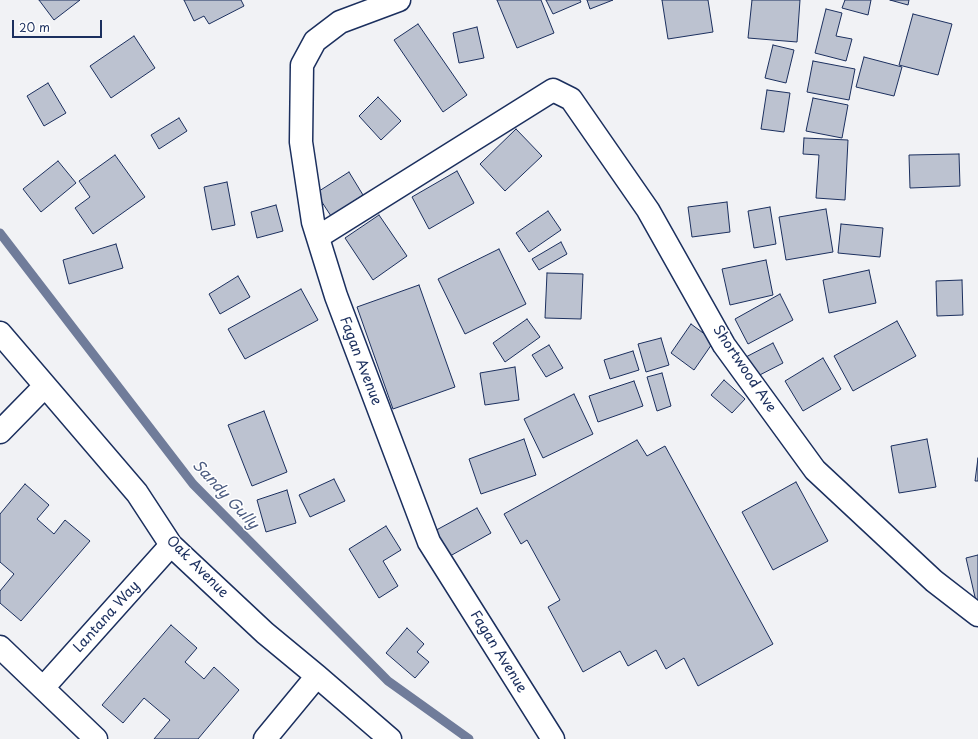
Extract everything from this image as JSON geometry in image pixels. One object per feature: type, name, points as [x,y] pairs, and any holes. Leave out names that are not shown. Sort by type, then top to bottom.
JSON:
[{"type":"street","name":"Fagan Avenue","points":[[399,0],[340,22],[315,41],[302,65],[301,142],[313,222],[336,296],[428,542],[553,739]]},
{"type":"street","name":"Shortwood Ave","points":[[318,237],[553,90],[571,99],[648,210],[724,345],[815,470],[934,581],[978,615]]},
{"type":"street","name":"Oak Avenue","points":[[0,333],[137,493],[171,545],[265,633],[390,739]]},
{"type":"street","points":[[0,432],[45,386]]},
{"type":"street","name":"Lantana Way","points":[[43,688],[171,545]]},
{"type":"street","points":[[0,647],[96,739]]},
{"type":"street","points":[[265,739],[317,676]]},
{"type":"building","points":[[39,0],[80,0],[54,20]]},
{"type":"building","points":[[184,0],[241,0],[244,6],[209,24],[204,16],[194,21]]},
{"type":"building","points":[[497,0],[541,0],[554,33],[517,48]]},
{"type":"building","points":[[546,0],[580,0],[581,2],[553,14]]},
{"type":"building","points":[[587,0],[613,0],[590,9]]},
{"type":"building","points":[[662,0],[708,0],[713,32],[668,39]]},
{"type":"building","points":[[752,0],[800,0],[797,42],[748,38]]},
{"type":"building","points":[[845,0],[871,0],[868,15],[842,8]]},
{"type":"building","points":[[890,0],[909,0],[908,5]]},
{"type":"building","points":[[826,9],[842,13],[836,36],[852,39],[846,61],[815,53]]},
{"type":"building","points":[[913,14],[952,24],[938,75],[899,65]]},
{"type":"building","points":[[418,24],[467,95],[443,112],[394,40]]},
{"type":"building","points":[[477,27],[484,58],[459,63],[453,33]]},
{"type":"building","points":[[134,36],[155,68],[111,98],[90,66]]},
{"type":"building","points":[[773,45],[794,50],[786,83],[765,78]]},
{"type":"building","points":[[864,57],[902,67],[894,96],[856,87]]},
{"type":"building","points":[[813,61],[855,69],[849,100],[807,92]]},
{"type":"building","points":[[48,83],[66,113],[44,126],[27,96]]},
{"type":"building","points":[[767,90],[790,93],[784,132],[761,129]]},
{"type":"building","points":[[378,97],[401,121],[381,140],[359,116]]},
{"type":"building","points":[[813,98],[848,105],[842,138],[806,131]]},
{"type":"building","points":[[179,118],[187,131],[159,149],[151,135]]},
{"type":"building","points":[[516,129],[542,156],[505,191],[480,164]]},
{"type":"building","points":[[804,138],[848,140],[845,200],[816,198],[819,155],[803,154]]},
{"type":"building","points":[[959,154],[960,186],[910,188],[909,155]]},
{"type":"building","points":[[115,155],[145,197],[93,234],[75,208],[90,197],[79,181]]},
{"type":"building","points":[[58,161],[76,183],[41,212],[23,189]]},
{"type":"building","points":[[457,171],[474,203],[429,229],[412,197]]},
{"type":"building","points":[[349,172],[363,195],[331,216],[316,193]]},
{"type":"building","points":[[227,182],[235,225],[212,230],[204,187]]},
{"type":"building","points":[[727,202],[730,232],[692,237],[688,207]]},
{"type":"building","points":[[276,205],[283,231],[257,238],[251,212]]},
{"type":"building","points":[[770,207],[776,244],[754,248],[748,211]]},
{"type":"building","points":[[826,209],[833,252],[786,260],[779,217]]},
{"type":"building","points":[[548,211],[561,230],[529,252],[516,233]]},
{"type":"building","points":[[379,215],[407,256],[373,280],[345,238]]},
{"type":"building","points":[[841,224],[883,228],[880,257],[838,253]]},
{"type":"building","points":[[561,242],[567,254],[539,270],[532,259]]},
{"type":"building","points":[[116,244],[123,268],[69,284],[63,260]]},
{"type":"building","points":[[499,249],[526,304],[465,334],[438,279]]},
{"type":"building","points":[[766,260],[773,295],[730,305],[722,269]]},
{"type":"building","points":[[869,270],[876,303],[829,313],[823,280]]},
{"type":"building","points":[[547,273],[583,274],[581,319],[545,318]]},
{"type":"building","points":[[238,276],[250,297],[220,314],[209,294]]},
{"type":"building","points":[[962,280],[963,315],[937,316],[936,281]]},
{"type":"building","points":[[419,285],[455,387],[393,409],[357,307]]},
{"type":"building","points":[[301,289],[318,320],[245,359],[228,329]]},
{"type":"building","points":[[780,294],[793,320],[748,344],[735,319]]},
{"type":"building","points":[[527,319],[540,337],[505,362],[493,343]]},
{"type":"building","points":[[897,321],[916,356],[853,391],[834,356]]},
{"type":"building","points":[[691,324],[714,341],[694,370],[671,353]]},
{"type":"building","points":[[661,338],[669,365],[646,372],[638,344]]},
{"type":"building","points":[[773,343],[783,363],[752,379],[742,359]]},
{"type":"building","points":[[549,345],[563,368],[546,377],[532,355]]},
{"type":"building","points":[[633,351],[639,370],[610,379],[604,360]]},
{"type":"building","points":[[823,358],[841,389],[803,411],[785,381]]},
{"type":"building","points":[[515,367],[519,400],[485,405],[480,373]]},
{"type":"building","points":[[662,373],[671,406],[657,411],[647,377]]},
{"type":"building","points":[[724,380],[745,399],[732,413],[711,395]]},
{"type":"building","points":[[634,381],[643,406],[598,422],[589,396]]},
{"type":"building","points":[[574,394],[593,434],[543,458],[524,419]]},
{"type":"building","points":[[264,411],[287,472],[252,486],[228,425]]},
{"type":"building","points":[[524,439],[536,475],[481,494],[469,459]]},
{"type":"building","points":[[927,439],[936,487],[899,493],[891,446]]},
{"type":"building","points":[[637,440],[647,456],[665,446],[773,644],[698,686],[684,658],[666,669],[656,650],[628,666],[620,651],[583,672],[548,607],[560,600],[527,540],[521,544],[504,514]]},
{"type":"building","points":[[978,458],[978,481],[975,481]]},
{"type":"building","points":[[334,479],[345,501],[310,517],[299,495]]},
{"type":"building","points":[[796,482],[828,541],[773,570],[742,512]]},
{"type":"building","points":[[25,484],[49,505],[37,519],[54,534],[65,520],[90,541],[21,621],[0,603],[0,591],[14,574],[0,562],[0,514]]},
{"type":"building","points":[[287,490],[296,523],[266,532],[257,500]]},
{"type":"building","points":[[477,508],[491,533],[443,560],[429,534]]},
{"type":"building","points":[[386,526],[401,550],[383,561],[398,586],[379,598],[349,549]]},
{"type":"building","points":[[978,555],[978,610],[966,558]]},
{"type":"building","points":[[171,625],[197,648],[185,662],[204,679],[214,667],[239,690],[198,739],[154,739],[170,720],[144,698],[123,723],[102,705]]},
{"type":"building","points":[[407,628],[424,644],[417,652],[429,662],[415,678],[386,653]]},
{"type":"waterway","name":"Sandy Gully","points":[[0,233],[193,484],[388,681],[469,739]]}]
